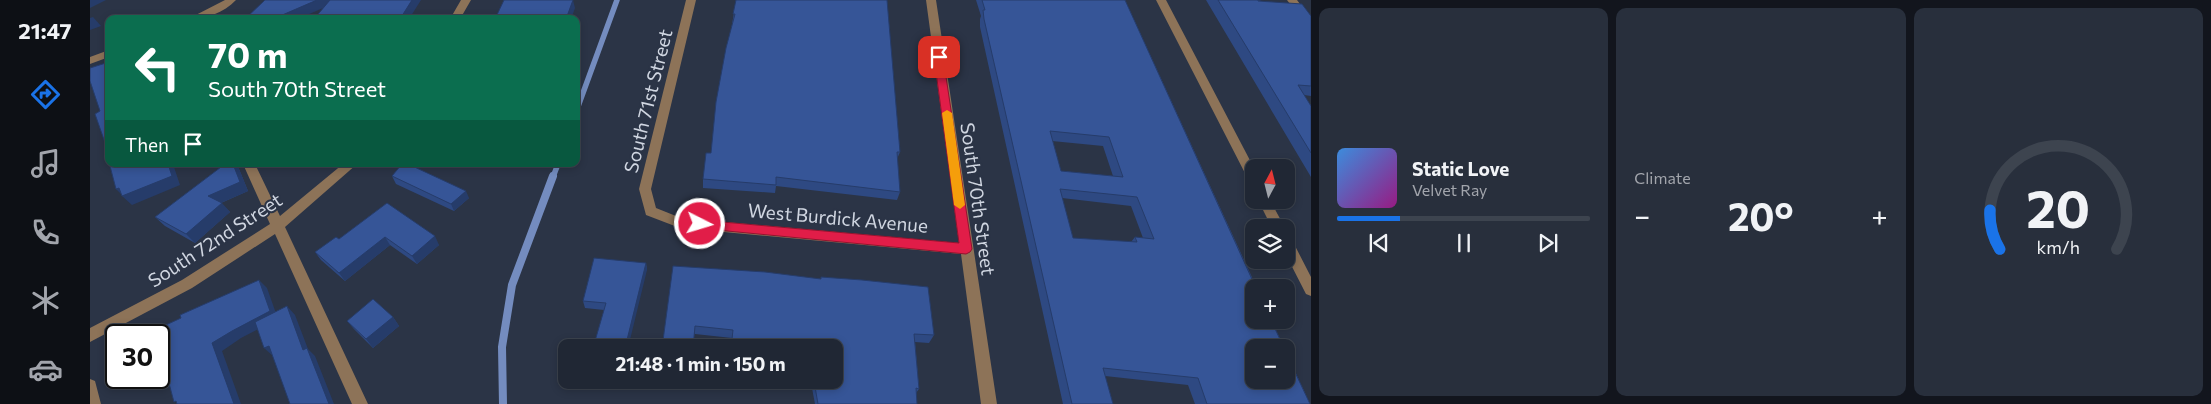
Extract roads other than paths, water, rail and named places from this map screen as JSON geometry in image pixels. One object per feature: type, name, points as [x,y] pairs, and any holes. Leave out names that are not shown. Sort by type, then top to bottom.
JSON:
[{"type":"street","points":[[203,15],[231,0]]},
{"type":"street","points":[[457,15],[466,0]]},
{"type":"street","name":"South 71st Street","points":[[650,211],[645,189],[691,0]]},
{"type":"street","name":"South 70th Street","points":[[930,0],[989,404]]},
{"type":"street","points":[[1161,0],[1245,162]]},
{"type":"street","points":[[1292,0],[1311,26]]},
{"type":"street","points":[[90,61],[105,55]]},
{"type":"street","points":[[250,167],[360,404]]},
{"type":"street","name":"South 72nd Street","points":[[90,335],[187,284],[278,225],[347,167]]},
{"type":"street","name":"West Burdick Avenue","points":[[650,211],[680,223],[966,249]]},
{"type":"street","points":[[1295,259],[1311,290]]},
{"type":"street","points":[[90,386],[93,404]]},
{"type":"waterway","points":[[580,101],[617,0]]},
{"type":"waterway","points":[[553,177],[557,167]]},
{"type":"waterway","points":[[503,404],[502,347],[512,285],[553,176]]}]
